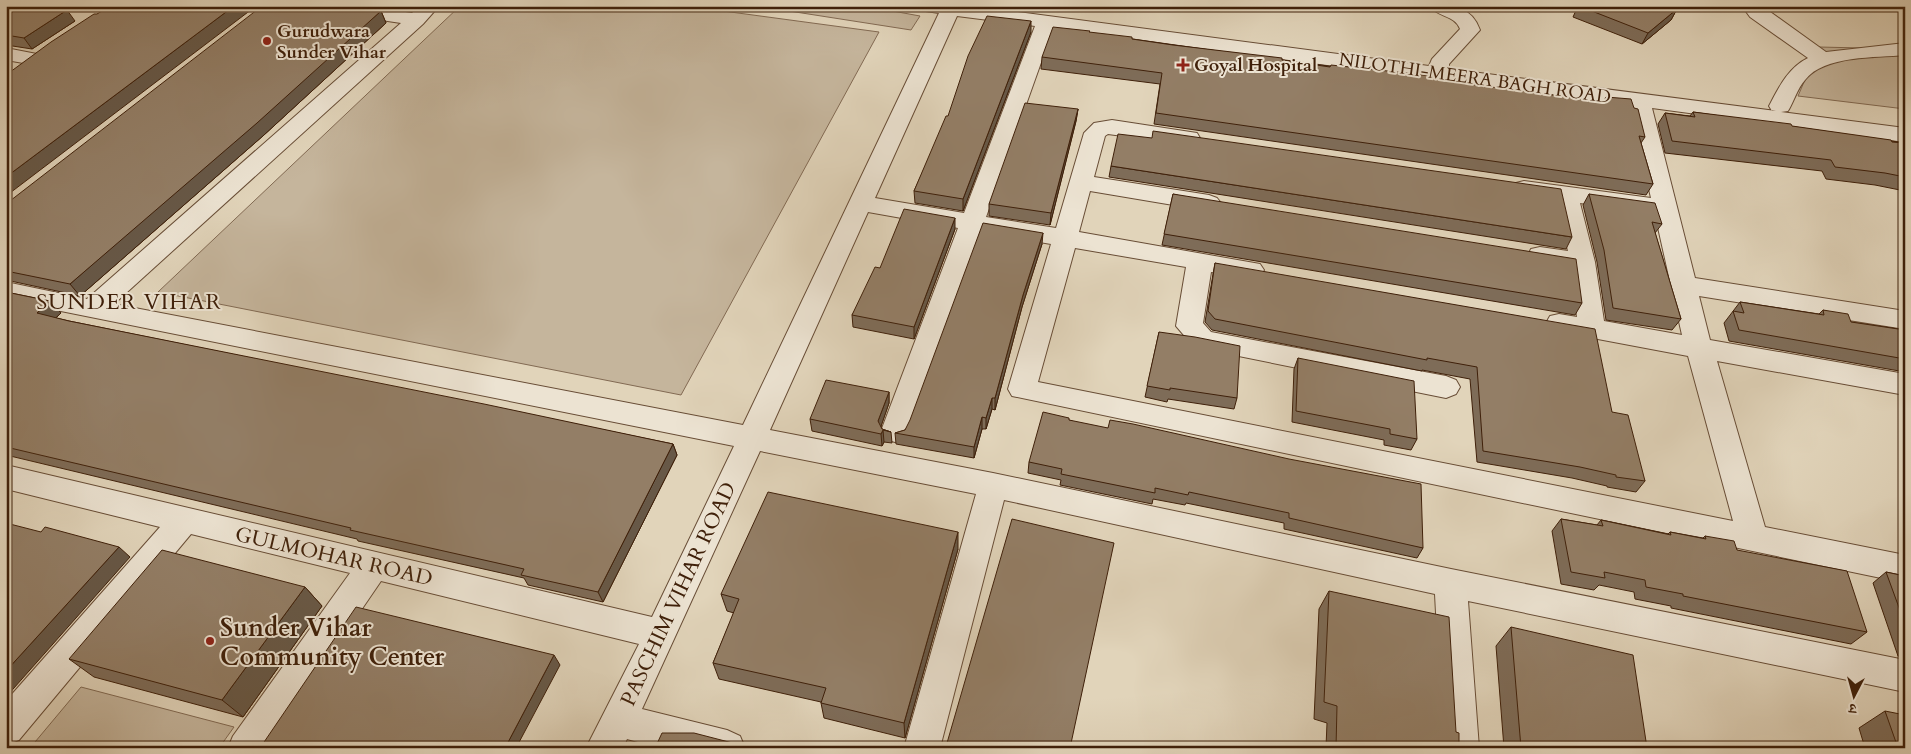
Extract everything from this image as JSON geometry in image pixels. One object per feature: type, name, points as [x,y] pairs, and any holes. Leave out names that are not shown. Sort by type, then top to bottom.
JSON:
[{"type":"street","points":[[327,6],[423,13]]},
{"type":"street","name":"NILOTHI-MEERA BAGH ROAD","points":[[926,6],[1046,22],[1905,122]]},
{"type":"street","name":"NILOTHI-MEERA BAGH ROAD","points":[[989,6],[1439,68],[1640,101],[1905,136]]},
{"type":"street","points":[[1439,6],[1461,16],[1469,24],[1470,30],[1439,68]]},
{"type":"street","points":[[1751,6],[1756,13],[1808,47],[1823,60]]},
{"type":"street","name":"PASCHIM VIHAR ROAD","points":[[611,734],[661,634],[951,8]]},
{"type":"street","points":[[92,309],[423,13]]},
{"type":"street","points":[[895,431],[974,222],[1046,22]]},
{"type":"street","points":[[1780,106],[1791,82],[1806,67],[1823,60],[1905,50]]},
{"type":"street","points":[[6,54],[43,54],[14,74]]},
{"type":"street","points":[[1640,101],[1700,348],[1753,538]]},
{"type":"street","points":[[1210,142],[1112,127],[1102,128],[1095,134],[1022,388],[1905,569]]},
{"type":"street","points":[[1082,182],[1227,206]]},
{"type":"street","points":[[1507,185],[1666,208]]},
{"type":"street","points":[[1566,194],[1583,262],[1592,329]]},
{"type":"street","points":[[860,203],[1278,274]]},
{"type":"street","points":[[1516,252],[1583,262]]},
{"type":"street","points":[[1200,261],[1189,326],[1203,340],[1446,386]]},
{"type":"street","points":[[1684,285],[1905,320]]},
{"type":"street","points":[[6,291],[993,485],[1451,583],[1905,676]]},
{"type":"street","points":[[1533,319],[1905,385]]},
{"type":"street","name":"GULMOHAR ROAD","points":[[6,477],[661,634]]},
{"type":"street","points":[[922,748],[993,485]]},
{"type":"street","points":[[6,728],[185,520]]},
{"type":"street","points":[[246,748],[374,565]]},
{"type":"street","points":[[1451,583],[1461,748]]},
{"type":"street","points":[[611,734],[727,748]]},
{"type":"shaded area","points":[[460,6],[686,6],[879,32],[681,395],[158,292]]},
{"type":"shaded area","points":[[757,6],[865,6],[920,16],[911,30]]},
{"type":"shaded area","points":[[1819,47],[1905,49],[1905,109],[1798,96]]},
{"type":"shaded area","points":[[81,687],[234,727],[219,748],[30,748]]},
{"type":"building","points":[[6,6],[47,6],[67,10],[24,38],[6,35]]},
{"type":"building","points":[[110,6],[234,6],[6,177],[6,75],[51,42],[94,14]]},
{"type":"building","points":[[262,6],[347,6],[381,11],[257,123],[70,284],[6,271],[6,204]]},
{"type":"building","points":[[1579,6],[1671,6],[1677,9],[1648,33]]},
{"type":"building","points":[[987,16],[1031,21],[963,199],[914,191],[946,116],[948,116],[968,56]]},
{"type":"building","points":[[1053,27],[1132,37],[1132,39],[1173,45],[1282,58],[1282,60],[1330,67],[1331,65],[1416,74],[1461,81],[1461,83],[1608,102],[1606,97],[1631,99],[1634,108],[1638,109],[1645,137],[1639,136],[1653,184],[1156,113],[1162,73],[1042,57]]},
{"type":"building","points":[[1025,103],[1078,109],[1051,213],[989,204]]},
{"type":"building","points":[[1693,112],[1791,124],[1792,126],[1905,143],[1905,177],[1835,167],[1831,160],[1672,141],[1665,113],[1695,117]]},
{"type":"building","points":[[1153,131],[1561,189],[1572,237],[1111,166],[1118,134],[1152,138]]},
{"type":"building","points":[[1173,194],[1576,259],[1582,303],[1164,234]]},
{"type":"building","points":[[1589,194],[1655,203],[1662,224],[1652,222],[1681,319],[1613,308],[1604,250]]},
{"type":"building","points":[[904,209],[955,218],[914,327],[852,315],[875,267],[880,268]]},
{"type":"building","points":[[983,223],[1043,233],[1023,295],[995,398],[992,398],[986,418],[982,417],[974,447],[895,433],[905,430],[910,420]]},
{"type":"building","points":[[1215,263],[1595,329],[1612,412],[1628,415],[1645,481],[1616,477],[1616,475],[1580,467],[1483,451],[1477,367],[1427,358],[1427,360],[1215,319],[1208,311]]},
{"type":"building","points":[[6,292],[50,301],[37,313],[69,321],[673,444],[598,592],[521,575],[524,569],[350,530],[351,528],[6,447]]},
{"type":"building","points":[[1740,302],[1824,315],[1823,310],[1848,314],[1851,322],[1905,330],[1905,359],[1739,330],[1733,311],[1744,313]]},
{"type":"building","points":[[1159,332],[1240,346],[1237,398],[1147,386]]},
{"type":"building","points":[[1298,358],[1414,381],[1417,439],[1390,434],[1390,429],[1296,411]]},
{"type":"building","points":[[826,380],[889,392],[878,421],[882,429],[891,432],[883,430],[881,434],[810,419]]},
{"type":"building","points":[[1043,412],[1069,418],[1069,420],[1108,428],[1110,420],[1133,424],[1289,459],[1421,484],[1423,548],[1289,518],[1289,513],[1189,492],[1188,495],[1155,488],[1155,493],[1061,474],[1062,469],[1029,462]]},
{"type":"building","points":[[768,492],[958,532],[904,723],[821,703],[826,688],[713,663],[739,599],[721,594]]},
{"type":"building","points":[[1012,519],[1114,543],[1070,748],[966,748],[947,743]]},
{"type":"building","points":[[1561,519],[1603,526],[1601,520],[1671,535],[1670,532],[1706,539],[1705,536],[1734,541],[1737,550],[1847,571],[1867,632],[1683,596],[1683,594],[1646,587],[1645,580],[1604,572],[1605,578],[1571,572]]},
{"type":"building","points":[[6,523],[41,532],[45,527],[119,547],[6,671]]},
{"type":"building","name":"Sunder Vihar Community Center","points":[[162,550],[305,587],[222,700],[69,659]]},
{"type":"building","points":[[1886,572],[1905,576],[1905,624]]},
{"type":"building","points":[[1329,591],[1449,617],[1456,732],[1459,733],[1459,748],[1336,748],[1337,706],[1324,702]]},
{"type":"building","points":[[356,607],[554,655],[505,748],[260,748]]},
{"type":"building","points":[[1511,627],[1633,655],[1647,748],[1521,748]]},
{"type":"building","points":[[1885,711],[1905,715],[1905,748],[1898,748]]},
{"type":"building","points":[[662,733],[694,733],[752,748],[655,748]]},
{"type":"place","name":"Gurudwara Sunder Vihar","points":[[267,41]]},
{"type":"place","name":"Goyal Hospital","points":[[1183,65]]},
{"type":"place","name":"Sunder Vihar Community Center","points":[[210,641]]},
{"type":"district","name":"SUNDER VIHAR","points":[[129,301]]}]
